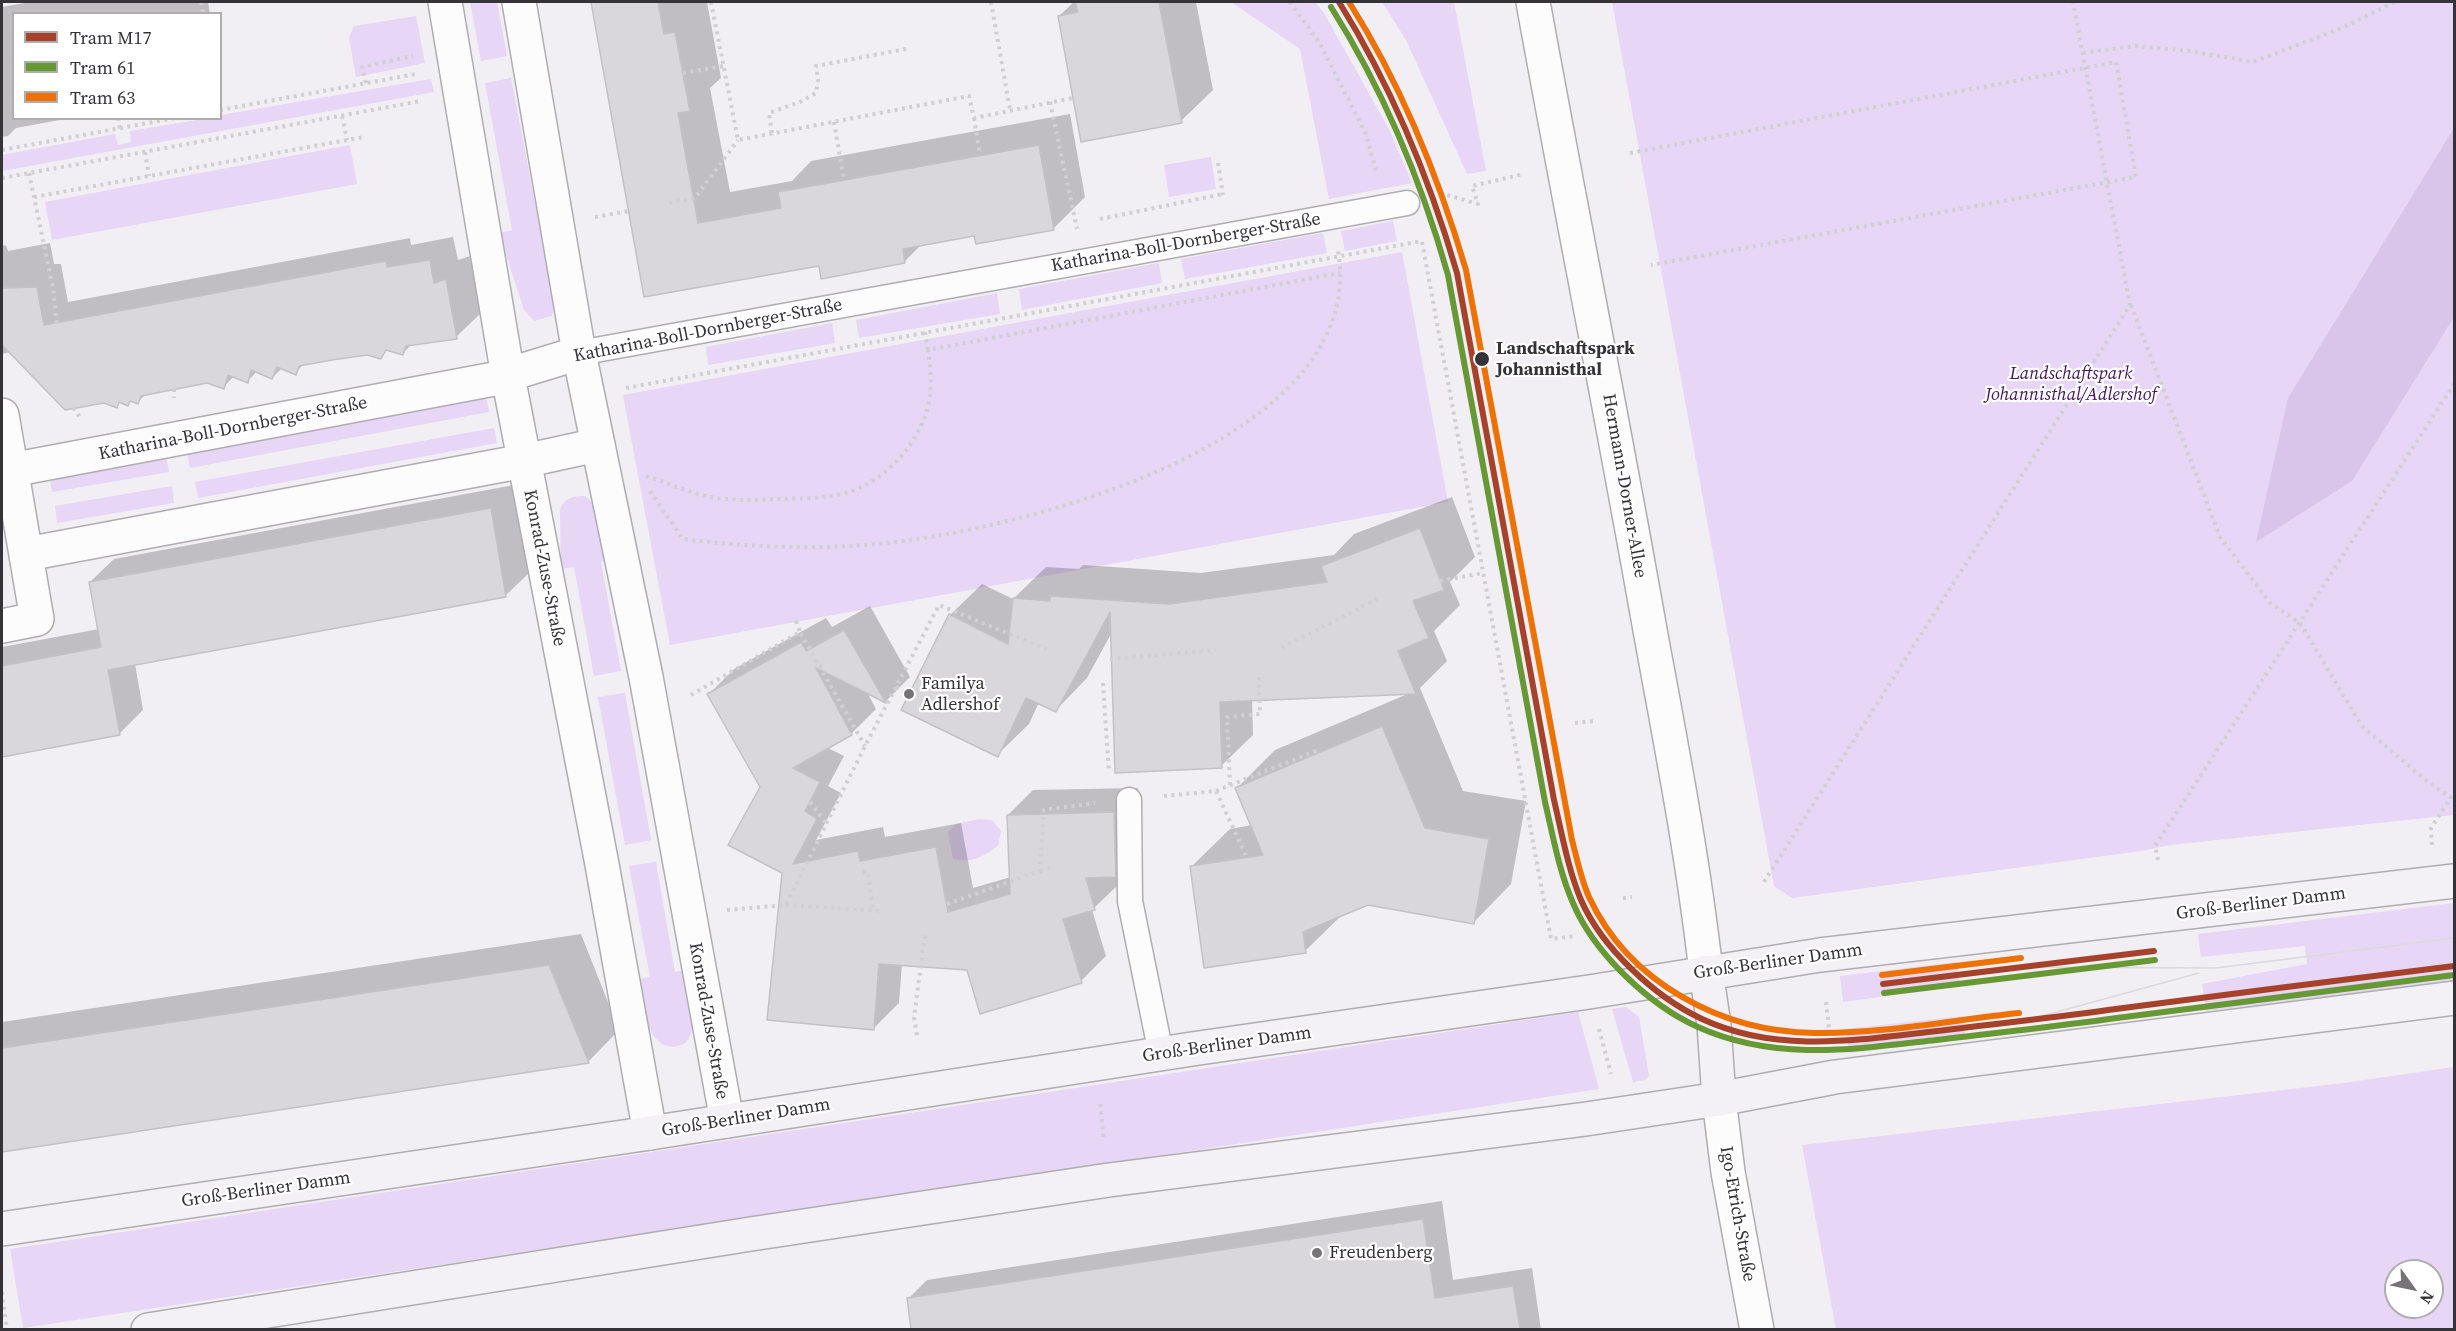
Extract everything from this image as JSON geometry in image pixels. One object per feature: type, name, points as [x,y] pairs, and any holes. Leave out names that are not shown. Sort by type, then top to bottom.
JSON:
[{"type":"main road","name":"Groß-Berliner Damm","points":[[2,1229],[650,1133],[1161,1054],[1589,992],[1820,955],[2454,881]]},
{"type":"main road","points":[[1706,972],[1714,1025],[1719,1099]]},
{"type":"main road","points":[[148,1329],[763,1232],[1098,1182],[1586,1119],[1719,1099],[1835,1077],[2454,998]]},
{"type":"street","name":"Konrad-Zuse-Straße","points":[[445,2],[508,376],[601,859],[650,1133]]},
{"type":"street","name":"Konrad-Zuse-Straße","points":[[519,2],[579,353],[646,678],[727,1121]]},
{"type":"street","name":"Hermann-Dorner-Allee","points":[[1533,2],[1586,278],[1694,871],[1706,972]]},
{"type":"street","name":"Katharina-Boll-Dornberger-Straße","points":[[12,470],[508,376],[579,353]]},
{"type":"street","points":[[2,415],[37,619],[2,626]]},
{"type":"street","points":[[27,554],[524,461],[597,445]]},
{"type":"street","name":"Igo-Etrich-Straße","points":[[1719,1099],[1730,1179],[1757,1329]]},
{"type":"lane","name":"Katharina-Boll-Dornberger-Straße","points":[[579,353],[1407,203]]},
{"type":"lane","points":[[1120,801],[1130,901],[1161,1054]]},
{"type":"path","points":[[711,2],[738,140]]},
{"type":"path","points":[[991,2],[1010,110]]},
{"type":"path","points":[[1290,2],[1319,42],[1366,134],[1379,183]]},
{"type":"path","points":[[2073,2],[2130,305],[2220,537],[2270,603],[2300,623],[2362,726],[2423,778],[2451,798]]},
{"type":"path","points":[[2083,53],[2135,46],[2190,51],[2253,62],[2342,28],[2395,2]]},
{"type":"path","points":[[772,133],[770,113],[800,102],[816,93],[818,80],[816,66],[906,49]]},
{"type":"path","points":[[366,83],[362,67],[415,56]]},
{"type":"path","points":[[1630,153],[2116,63],[2136,177],[1651,265]]},
{"type":"path","points":[[682,73],[724,66]]},
{"type":"path","points":[[222,110],[427,72]]},
{"type":"path","points":[[669,203],[695,198],[738,140],[969,96],[980,155]]},
{"type":"path","points":[[974,118],[1073,98]]},
{"type":"path","points":[[2,178],[431,99]]},
{"type":"path","points":[[1050,102],[1076,225],[1087,222]]},
{"type":"path","points":[[342,116],[347,140]]},
{"type":"path","points":[[118,120],[120,129]]},
{"type":"path","points":[[2,150],[165,120]]},
{"type":"path","points":[[834,122],[844,180]]},
{"type":"path","points":[[34,197],[364,137]]},
{"type":"path","points":[[145,152],[149,176]]},
{"type":"path","points":[[1098,220],[1223,194],[1218,164]]},
{"type":"path","points":[[29,173],[52,281],[57,328]]},
{"type":"path","points":[[1433,191],[1478,204],[1472,186],[1496,180]]},
{"type":"path","points":[[594,217],[629,211]]},
{"type":"path","points":[[1419,232],[1438,320],[1482,573],[1551,939],[1575,936]]},
{"type":"path","points":[[625,388],[1422,241]]},
{"type":"path","points":[[925,332],[930,395],[926,414],[914,439],[899,458],[881,476],[855,490],[820,497],[793,499],[715,498],[637,473],[683,539],[734,545],[816,549],[943,536],[1017,519],[1114,490],[1180,463],[1243,426],[1284,393],[1307,367],[1330,327],[1341,294],[1339,257]]},
{"type":"path","points":[[928,350],[1340,273]]},
{"type":"path","points":[[1764,882],[2130,305]]},
{"type":"path","points":[[2158,860],[2155,846],[2454,384]]},
{"type":"path","points":[[73,408],[80,415]]},
{"type":"path","points":[[1440,581],[1482,573]]},
{"type":"path","points":[[1282,648],[1377,599]]},
{"type":"path","points":[[786,905],[865,746],[939,605],[1046,649]]},
{"type":"path","points":[[796,621],[800,632],[865,746]]},
{"type":"path","points":[[684,699],[800,632]]},
{"type":"path","points":[[1110,659],[1216,650]]},
{"type":"path","points":[[820,667],[826,662]]},
{"type":"path","points":[[1230,785],[1227,717],[1260,714],[1259,675]]},
{"type":"path","points":[[1103,683],[1120,801]]},
{"type":"path","points":[[896,687],[909,694]]},
{"type":"path","points":[[1575,723],[1595,721]]},
{"type":"path","points":[[1040,871],[1044,810],[1216,791],[1318,750]]},
{"type":"path","points":[[1216,791],[1247,858]]},
{"type":"path","points":[[2431,828],[2454,793]]},
{"type":"path","points":[[810,802],[826,824]]},
{"type":"path","points":[[946,904],[1052,867]]},
{"type":"path","points":[[863,872],[868,872],[873,912]]},
{"type":"path","points":[[1623,898],[1632,897]]},
{"type":"path","points":[[720,910],[786,905],[882,911]]},
{"type":"path","points":[[917,1035],[915,1018],[925,934]]},
{"type":"path","points":[[1826,1002],[1829,1028]]},
{"type":"path","points":[[1597,1022],[1612,1077]]},
{"type":"path","points":[[1099,1096],[1106,1152]]},
{"type":"path","points":[[2,1292],[7,1329]]},
{"type":"green space","points":[[470,2],[497,2],[507,56],[481,61]]},
{"type":"green space","points":[[1231,2],[1315,2],[1324,13],[1390,131],[1412,183],[1329,199],[1300,49]]},
{"type":"green space","points":[[1382,2],[1454,2],[1486,171],[1467,174],[1406,40]]},
{"type":"green space","name":"Landschaftspark Johannisthal/Adlershof","points":[[1612,2],[2454,2],[2454,815],[2170,845],[2141,851],[1792,898],[1774,886]]},
{"type":"green space","points":[[416,16],[425,63],[356,77],[349,38],[354,26]]},
{"type":"green space","points":[[511,78],[539,224],[551,222],[555,298],[552,316],[534,321],[524,310],[499,233],[512,230],[485,83]]},
{"type":"green space","points":[[431,79],[434,92],[2,171],[2,155],[115,134],[118,145],[131,142],[130,131],[197,120],[222,120],[222,115]]},
{"type":"green space","points":[[350,145],[357,184],[52,240],[45,202]]},
{"type":"green space","points":[[1211,157],[1216,189],[1169,197],[1164,165]]},
{"type":"green space","points":[[1393,221],[1397,241],[1345,251],[1341,231]]},
{"type":"green space","points":[[1323,233],[1327,253],[1185,279],[1181,259]]},
{"type":"green space","points":[[1402,252],[1448,502],[670,645],[623,395]]},
{"type":"green space","points":[[1159,263],[1162,283],[1022,310],[1019,289]]},
{"type":"green space","points":[[997,293],[1000,314],[859,338],[856,320]]},
{"type":"green space","points":[[832,323],[835,343],[708,365],[706,347]]},
{"type":"green space","points":[[486,397],[489,412],[190,468],[187,452]]},
{"type":"green space","points":[[494,428],[497,443],[198,498],[195,482]]},
{"type":"green space","points":[[166,456],[169,472],[52,492],[49,475]]},
{"type":"green space","points":[[172,486],[174,503],[57,523],[55,506]]},
{"type":"green space","points":[[585,496],[600,516],[613,559],[601,562],[621,671],[594,676],[574,567],[561,569],[561,507],[569,499]]},
{"type":"green space","points":[[625,693],[651,840],[625,845],[598,697]]},
{"type":"green space","points":[[979,819],[992,820],[1001,831],[998,846],[977,858],[953,859],[948,832],[956,824]]},
{"type":"green space","points":[[656,862],[675,972],[688,970],[692,1000],[691,1033],[686,1042],[678,1046],[668,1046],[652,1033],[647,1023],[637,979],[650,977],[629,866]]},
{"type":"green space","points":[[2454,903],[2454,982],[2206,1011],[2202,984],[2307,964],[2305,946],[2201,957],[2198,934]]},
{"type":"green space","points":[[1957,962],[1960,986],[1843,1002],[1840,976]]},
{"type":"green space","points":[[1626,1007],[1639,1017],[1649,1076],[1645,1080],[1633,1082],[1612,1009]]},
{"type":"green space","points":[[1578,1012],[1599,1089],[23,1328],[10,1249]]},
{"type":"green space","points":[[1963,1016],[1966,1039],[1849,1053],[1846,1029]]},
{"type":"green space","points":[[2454,1067],[2454,1329],[1836,1329],[1802,1145],[2344,1083]]},
{"type":"shaded area","points":[[2454,128],[2454,317],[2352,481],[2256,542],[2288,398]]},
{"type":"building","points":[[591,2],[658,2],[664,34],[675,32],[690,111],[678,113],[698,223],[781,208],[778,192],[1039,145],[1054,230],[976,244],[974,236],[903,249],[905,263],[821,279],[819,266],[644,297]]},
{"type":"building","points":[[1075,2],[1159,2],[1182,123],[1081,142],[1058,16],[1078,12]]},
{"type":"building","points":[[430,260],[434,283],[446,279],[457,339],[406,346],[403,355],[386,350],[381,359],[367,355],[299,366],[296,375],[277,367],[272,379],[251,370],[248,383],[228,375],[224,389],[207,383],[141,396],[138,404],[130,401],[128,406],[119,402],[117,408],[104,403],[65,410],[2,345],[2,288],[37,287],[44,325],[386,261],[387,267]]},
{"type":"building","points":[[491,508],[506,597],[108,670],[120,735],[2,757],[2,666],[101,647],[89,582]]},
{"type":"building","points":[[1420,528],[1444,590],[1413,601],[1429,638],[1398,651],[1416,694],[1220,702],[1222,768],[1115,773],[1110,612],[1056,712],[1026,698],[998,757],[901,710],[949,614],[1008,644],[1013,598],[1050,601],[1050,596],[1169,604],[1327,582],[1321,566]]},
{"type":"building","points":[[844,630],[886,703],[816,668],[852,735],[793,768],[820,782],[805,811],[817,819],[793,864],[858,851],[860,861],[936,847],[948,912],[1010,894],[1007,815],[1114,812],[1116,877],[1086,878],[1095,910],[1063,919],[1082,983],[980,1014],[967,970],[879,964],[874,1030],[767,1020],[782,873],[728,845],[760,787],[707,694],[801,642],[806,651]]},
{"type":"building","points":[[1382,726],[1425,828],[1489,839],[1474,924],[1368,905],[1303,932],[1306,953],[1204,968],[1190,866],[1263,855],[1235,788]]},
{"type":"building","points":[[549,965],[589,1063],[2,1152],[2,1048]]},
{"type":"building","name":"Freudenberg","points":[[1423,1219],[1435,1298],[1513,1286],[1520,1329],[911,1329],[907,1298]]},
{"type":"tram line","name":"M17","points":[[1339,2],[1376,67],[1407,133],[1434,202],[1457,273],[1554,800],[1572,876],[1581,900],[1602,936],[1616,953],[1649,984],[1684,1010],[1730,1030],[1788,1041],[1818,1042],[1877,1038],[2022,1021],[2454,966]]},
{"type":"tram line","name":"63","points":[[1349,2],[1386,66],[1417,132],[1431,166],[1466,270],[1572,840],[1586,890],[1606,927],[1628,954],[1654,978],[1682,997],[1713,1012],[1746,1023],[1780,1030],[1841,1033],[2019,1013]]},
{"type":"tram line","name":"61","points":[[1331,7],[1368,71],[1399,137],[1426,205],[1448,275],[1545,802],[1564,878],[1582,922],[1594,940],[1625,976],[1642,991],[1679,1017],[1727,1038],[1756,1045],[1816,1050],[1876,1047],[2023,1030],[2454,975]]},
{"type":"tram line","points":[[2022,967],[2216,968],[2454,938]]},
{"type":"tram line","name":"M17","points":[[1883,984],[2154,951]]},
{"type":"tram line","name":"63","points":[[1882,975],[2021,958]]},
{"type":"tram line","name":"61","points":[[1884,993],[2155,960]]},
{"type":"tram line","points":[[2020,1022],[2199,973]]},
{"type":"place","name":"Landschaftspark Johannisthal","points":[[1482,359]]},
{"type":"place","name":"Familya Adlershof","points":[[909,694]]},
{"type":"place","name":"Freudenberg","points":[[1317,1253]]}]
